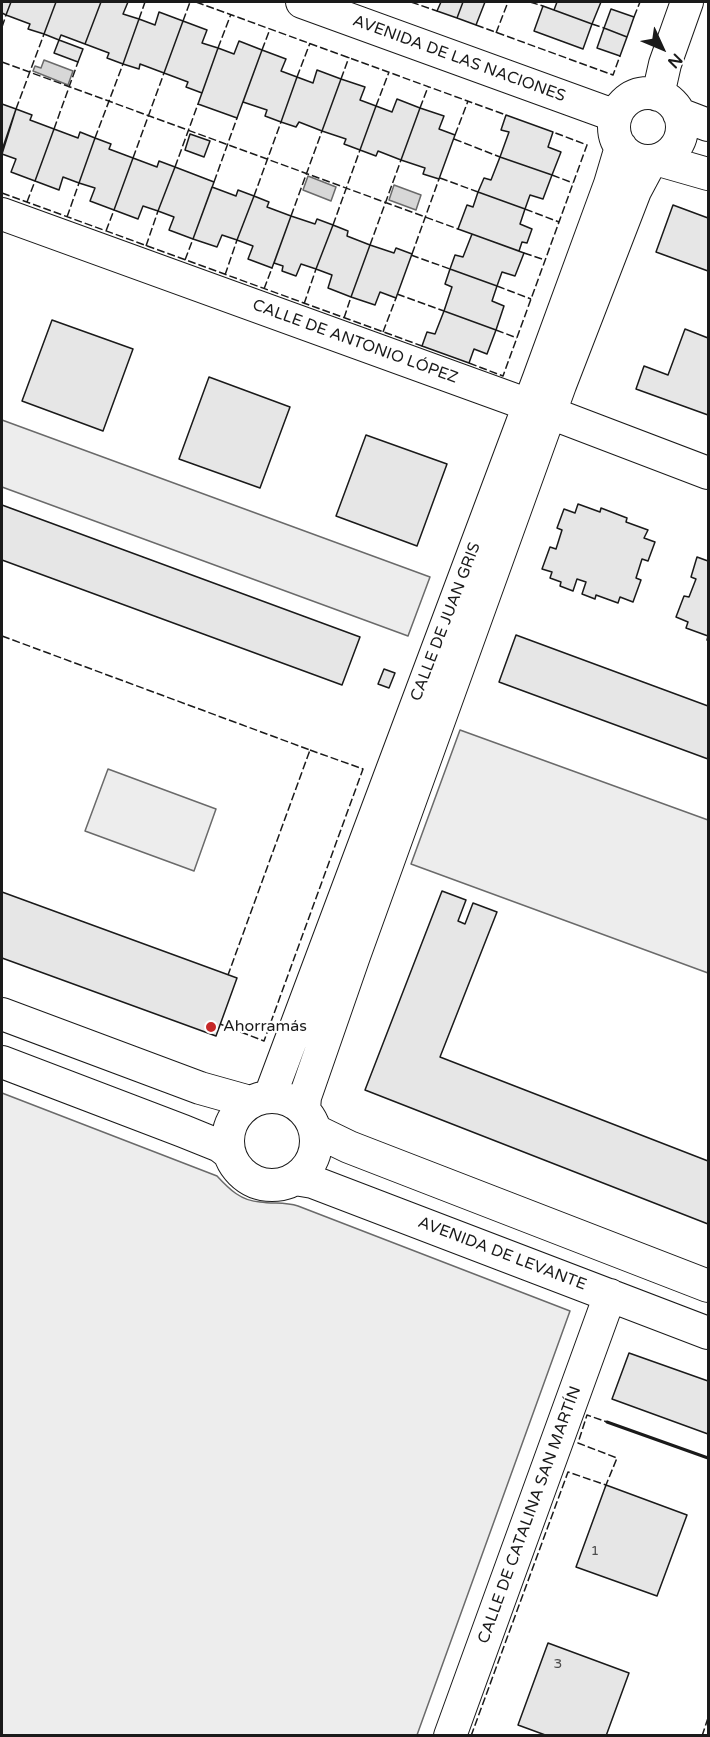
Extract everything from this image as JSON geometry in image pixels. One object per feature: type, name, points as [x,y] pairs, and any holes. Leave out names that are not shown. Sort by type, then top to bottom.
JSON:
[{"type":"street","name":"AVENIDA DE LAS NACIONES","points":[[302,2],[616,116]]},
{"type":"street","points":[[655,160],[668,155],[676,147],[682,130],[669,104],[665,64],[687,2]]},
{"type":"street","points":[[708,125],[648,93],[628,100],[616,116],[615,137],[621,147],[636,159],[655,160],[708,174]]},
{"type":"street","name":"CALLE DE JUAN GRIS","points":[[310,1120],[305,1097],[539,409],[621,147]]},
{"type":"street","name":"CALLE DE JUAN GRIS","points":[[260,1099],[539,409],[635,191],[655,160]]},
{"type":"street","name":"CALLE DE ANTONIO LÓPEZ","points":[[2,214],[539,409],[708,473]]},
{"type":"street","points":[[2,1014],[200,1088],[260,1099],[284,1098],[295,1102],[310,1120],[349,1147],[708,1286]]},
{"type":"street","points":[[2,1062],[220,1146],[229,1153],[241,1173],[250,1180],[273,1186],[295,1179],[309,1167],[316,1149],[310,1120]]},
{"type":"street","points":[[229,1153],[228,1138],[231,1124],[239,1112],[260,1099]]},
{"type":"street","name":"AVENIDA DE LEVANTE","points":[[295,1179],[313,1182],[708,1333]]},
{"type":"street","name":"CALLE DE CATALINA SAN MARTÍN","points":[[450,1736],[610,1294]]},
{"type":"shaded area","points":[[44,60],[73,71],[68,85],[33,71],[35,66],[41,68]]},
{"type":"shaded area","points":[[308,176],[336,187],[331,201],[303,190]]},
{"type":"shaded area","points":[[394,185],[421,195],[416,210],[389,200]]},
{"type":"shaded area","points":[[2,420],[430,577],[408,636],[2,487]]},
{"type":"shaded area","points":[[460,730],[708,820],[708,973],[411,864]]},
{"type":"shaded area","points":[[108,769],[216,809],[194,871],[85,831]]},
{"type":"shaded area","points":[[2,1093],[217,1176],[241,1197],[265,1203],[298,1206],[570,1311],[417,1735],[2,1735]]},
{"type":"building","points":[[2,2],[11,2],[6,15],[2,13]]},
{"type":"building","points":[[11,2],[56,2],[44,34],[28,29],[30,24],[6,15]]},
{"type":"building","points":[[56,2],[101,2],[85,44],[61,35],[59,40],[44,34]]},
{"type":"building","points":[[101,2],[128,2],[123,14],[139,19],[123,64],[107,58],[109,53],[85,44]]},
{"type":"building","points":[[441,2],[463,2],[457,18],[437,11]]},
{"type":"building","points":[[463,2],[485,2],[476,25],[457,18]]},
{"type":"building","points":[[557,2],[601,2],[592,24],[554,10]]},
{"type":"building","points":[[543,6],[592,24],[583,49],[534,31]]},
{"type":"building","points":[[611,9],[634,17],[627,37],[604,28]]},
{"type":"building","points":[[159,12],[183,21],[164,73],[140,64],[139,69],[123,64],[139,19],[155,25]]},
{"type":"building","points":[[183,21],[207,30],[202,43],[218,48],[202,93],[186,87],[188,82],[164,73]]},
{"type":"building","points":[[604,28],[627,37],[620,56],[597,48]]},
{"type":"building","points":[[59,40],[83,49],[78,62],[54,53]]},
{"type":"building","points":[[239,41],[262,50],[237,118],[198,104],[218,48],[234,54]]},
{"type":"building","points":[[262,50],[286,59],[281,71],[297,77],[281,122],[265,116],[267,110],[243,102]]},
{"type":"building","points":[[317,70],[341,79],[322,131],[299,122],[296,127],[281,122],[297,77],[313,83]]},
{"type":"building","points":[[341,79],[365,87],[360,100],[376,106],[360,150],[344,144],[346,139],[322,131]]},
{"type":"building","points":[[397,99],[420,108],[401,160],[378,151],[376,156],[360,150],[376,106],[392,112]]},
{"type":"building","points":[[2,104],[16,109],[2,150]]},
{"type":"building","points":[[420,108],[444,116],[439,129],[455,135],[439,179],[423,174],[425,168],[401,160]]},
{"type":"building","points":[[16,109],[32,115],[30,120],[54,129],[35,181],[11,172],[16,159],[2,154]]},
{"type":"building","points":[[506,115],[553,132],[548,147],[561,152],[552,175],[500,157],[509,132],[501,130]]},
{"type":"building","points":[[54,129],[78,138],[80,132],[95,138],[79,183],[63,177],[59,190],[35,181]]},
{"type":"building","points":[[190,134],[210,141],[204,157],[185,150]]},
{"type":"building","points":[[95,138],[111,144],[109,149],[133,158],[114,210],[90,201],[95,188],[79,183]]},
{"type":"building","points":[[500,157],[552,175],[543,199],[530,195],[525,209],[478,192],[484,178],[491,180]]},
{"type":"building","points":[[133,158],[157,167],[159,161],[175,167],[158,211],[143,206],[138,219],[114,210]]},
{"type":"building","points":[[175,167],[214,182],[193,239],[169,230],[174,217],[158,211]]},
{"type":"building","points":[[212,187],[236,196],[238,190],[254,196],[237,240],[222,235],[217,247],[193,239]]},
{"type":"building","points":[[478,192],[525,209],[520,224],[532,229],[527,243],[522,242],[519,251],[458,229],[467,205],[473,207]]},
{"type":"building","points":[[254,196],[269,202],[267,207],[291,216],[272,268],[248,259],[253,246],[237,240]]},
{"type":"building","points":[[673,205],[708,218],[708,271],[656,252]]},
{"type":"building","points":[[291,216],[315,224],[317,219],[333,225],[316,269],[301,264],[296,276],[282,271],[283,266],[274,263]]},
{"type":"building","points":[[333,225],[348,231],[347,236],[370,245],[351,297],[328,288],[332,275],[316,269]]},
{"type":"building","points":[[472,234],[524,253],[515,276],[502,272],[497,286],[450,269],[455,255],[463,257]]},
{"type":"building","points":[[370,245],[394,253],[396,248],[412,254],[396,298],[380,292],[375,305],[351,297]]},
{"type":"building","points":[[450,269],[497,286],[492,301],[504,306],[496,330],[444,311],[452,287],[445,284]]},
{"type":"building","points":[[444,311],[496,330],[487,354],[474,349],[469,363],[422,346],[427,332],[435,334]]},
{"type":"building","points":[[52,320],[133,349],[103,431],[22,401]]},
{"type":"building","points":[[685,329],[708,338],[708,415],[636,389],[644,366],[668,375]]},
{"type":"building","points":[[209,377],[290,407],[260,488],[179,459]]},
{"type":"building","points":[[366,435],[447,464],[417,546],[336,516]]},
{"type":"building","points":[[578,504],[600,512],[601,508],[627,518],[626,522],[648,530],[644,538],[655,542],[648,561],[642,559],[636,578],[641,580],[633,602],[620,597],[618,603],[596,595],[595,599],[582,594],[586,582],[577,579],[573,591],[560,586],[561,582],[550,578],[552,572],[542,569],[550,547],[556,549],[562,530],[557,528],[564,509],[575,513]]},
{"type":"building","points":[[2,505],[360,637],[342,685],[2,560]]},
{"type":"building","points":[[697,557],[708,561],[708,636],[686,628],[688,622],[676,617],[684,596],[689,597],[696,579],[691,577]]},
{"type":"building","points":[[516,635],[708,706],[708,759],[499,682]]},
{"type":"building","points":[[384,669],[395,673],[389,688],[378,684]]},
{"type":"building","points":[[442,891],[466,900],[458,921],[465,924],[473,903],[497,912],[440,1057],[708,1161],[708,1224],[365,1090]]},
{"type":"building","points":[[2,892],[237,978],[216,1036],[2,958]]},
{"type":"building","points":[[629,1353],[708,1381],[708,1434],[612,1399]]},
{"type":"building","points":[[606,1485],[687,1515],[657,1596],[576,1567]]},
{"type":"building","points":[[548,1643],[629,1673],[606,1736],[548,1736],[518,1725]]},
{"type":"fence","points":[[139,19],[145,2]]},
{"type":"fence","points":[[183,21],[190,2]]},
{"type":"fence","points":[[196,2],[506,115]]},
{"type":"fence","points":[[411,2],[437,11]]},
{"type":"fence","points":[[496,33],[508,2]]},
{"type":"fence","points":[[530,2],[543,6]]},
{"type":"fence","points":[[634,17],[640,2]]},
{"type":"fence","points":[[218,48],[231,14]]},
{"type":"fence","points":[[2,27],[6,15]]},
{"type":"fence","points":[[592,24],[604,28]]},
{"type":"fence","points":[[476,25],[613,75],[620,56]]},
{"type":"fence","points":[[262,50],[270,29]]},
{"type":"fence","points":[[16,109],[44,34]]},
{"type":"fence","points":[[297,77],[310,43]]},
{"type":"fence","points":[[341,79],[349,57]]},
{"type":"fence","points":[[2,62],[458,229]]},
{"type":"fence","points":[[54,129],[78,62]]},
{"type":"fence","points":[[95,138],[123,64]]},
{"type":"fence","points":[[376,106],[389,72]]},
{"type":"fence","points":[[133,158],[164,73]]},
{"type":"fence","points":[[420,108],[428,87]]},
{"type":"fence","points":[[455,135],[468,101]]},
{"type":"fence","points":[[175,167],[198,104]]},
{"type":"fence","points":[[214,182],[237,118]]},
{"type":"fence","points":[[254,196],[281,122]]},
{"type":"fence","points":[[291,216],[322,131]]},
{"type":"fence","points":[[469,363],[503,376],[587,145],[553,132]]},
{"type":"fence","points":[[454,139],[500,157]]},
{"type":"fence","points":[[333,225],[360,150]]},
{"type":"fence","points":[[370,245],[401,160]]},
{"type":"fence","points":[[552,175],[573,183]]},
{"type":"fence","points":[[440,178],[478,192]]},
{"type":"fence","points":[[412,254],[439,179]]},
{"type":"fence","points":[[27,202],[35,181]]},
{"type":"fence","points":[[67,217],[79,183]]},
{"type":"fence","points":[[2,193],[422,346]]},
{"type":"fence","points":[[525,209],[559,222]]},
{"type":"fence","points":[[106,231],[114,210]]},
{"type":"fence","points":[[146,246],[158,211]]},
{"type":"fence","points":[[185,260],[193,239]]},
{"type":"fence","points":[[225,275],[237,240]]},
{"type":"fence","points":[[524,253],[545,260]]},
{"type":"fence","points":[[411,255],[450,269]]},
{"type":"fence","points":[[264,289],[272,268]]},
{"type":"fence","points":[[304,304],[316,269]]},
{"type":"fence","points":[[497,286],[531,299]]},
{"type":"fence","points":[[397,294],[444,311]]},
{"type":"fence","points":[[344,318],[351,297]]},
{"type":"fence","points":[[383,332],[396,298]]},
{"type":"fence","points":[[496,330],[517,338]]},
{"type":"fence","points":[[2,636],[310,750],[228,975]]},
{"type":"fence","points":[[220,1024],[264,1041],[363,769],[310,750]]},
{"type":"fence","points":[[471,1736],[568,1472],[606,1485],[617,1458],[578,1443],[587,1415],[607,1422]]},
{"type":"fence","points":[[702,1736],[708,1718]]},
{"type":"wall","points":[[607,1422],[708,1458]]},
{"type":"place","name":"Ahorramás","points":[[211,1027]]}]
